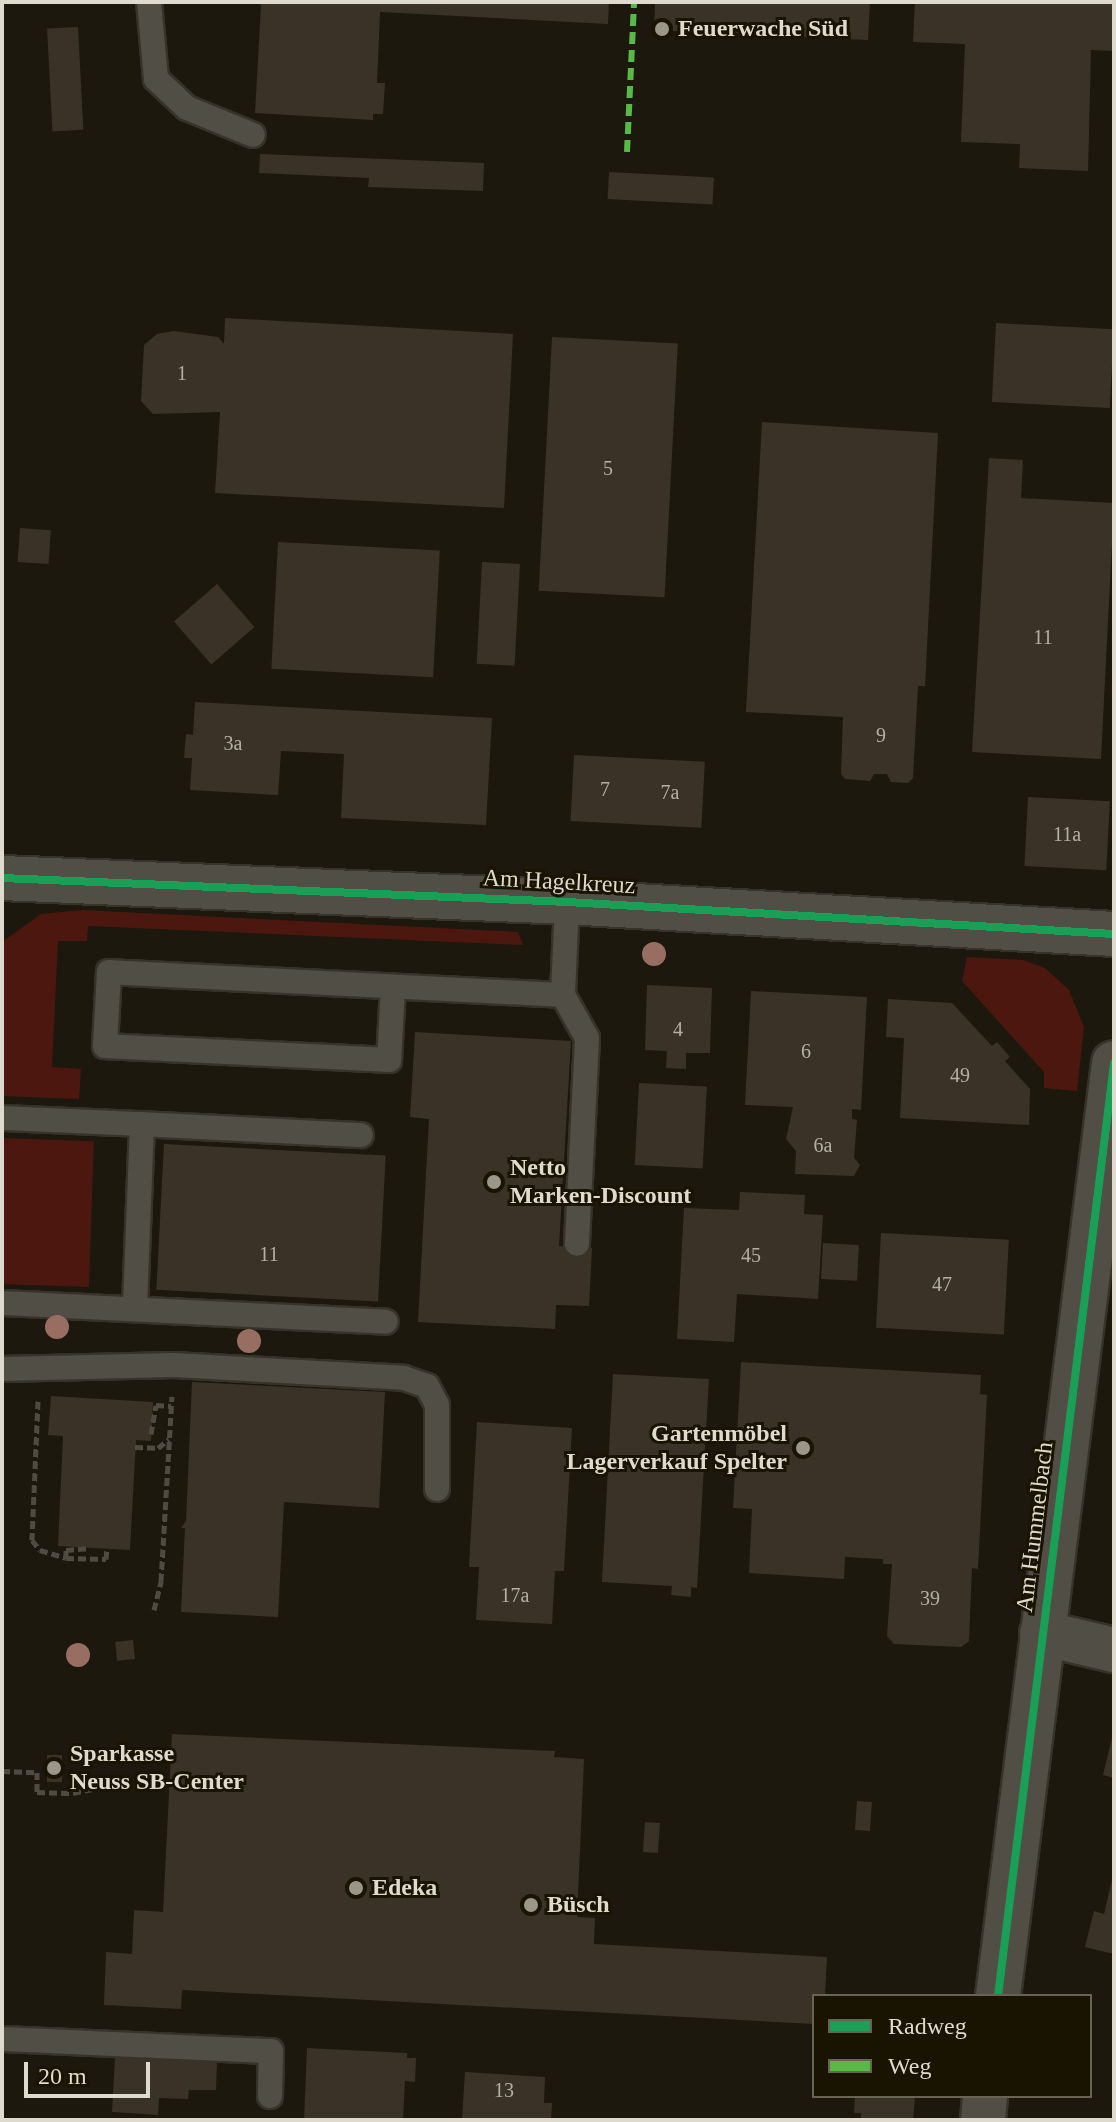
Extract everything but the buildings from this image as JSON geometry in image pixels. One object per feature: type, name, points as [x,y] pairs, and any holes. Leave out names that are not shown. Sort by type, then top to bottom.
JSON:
[{"type":"street","name":"Am Hagelkreuz","points":[[2,878],[567,902],[1114,934]]},
{"type":"street","name":"Am Hummelbach","points":[[998,1994],[1042,1633],[1109,1141],[1114,1063]]},
{"type":"street","name":"Am Hummelbach","points":[[1042,1633],[1114,1650]]},
{"type":"street","points":[[983,2120],[985,2098]]},
{"type":"lane","points":[[149,2],[152,63],[161,87],[187,108],[253,135]]},
{"type":"lane","points":[[567,902],[563,995],[587,1038],[577,1244]]},
{"type":"lane","points":[[393,987],[389,1060],[105,1046],[109,972],[563,995]]},
{"type":"lane","points":[[2,1118],[361,1135]]},
{"type":"lane","points":[[135,1309],[142,1124]]},
{"type":"lane","points":[[2,1303],[386,1322]]},
{"type":"lane","points":[[2,1369],[174,1365],[404,1378],[427,1386],[437,1405],[437,1489]]},
{"type":"lane","points":[[2,2039],[271,2051],[270,2096]]},
{"type":"path","points":[[154,1610],[174,1365]]},
{"type":"path","points":[[39,1369],[32,1540],[40,1550],[66,1558],[106,1559],[107,1548]]},
{"type":"path","points":[[151,1434],[156,1405],[171,1406]]},
{"type":"path","points":[[135,1447],[158,1448],[170,1439]]},
{"type":"path","points":[[66,1558],[66,1550],[87,1548]]},
{"type":"path","points":[[2,1771],[37,1772],[37,1792],[73,1793],[130,1781]]},
{"type":"shaded area","points":[[82,910],[518,932],[523,945],[88,926],[87,941],[58,941],[52,1067],[81,1069],[79,1099],[2,1096],[2,942],[41,914]]},
{"type":"shaded area","points":[[967,957],[1023,960],[1045,968],[1069,990],[1084,1027],[1077,1091],[1044,1088],[1044,1072],[962,981]]},
{"type":"shaded area","points":[[2,1138],[94,1141],[89,1287],[2,1284]]},
{"type":"marked path","points":[[627,152],[634,2]]},
{"type":"cycle path","points":[[2,878],[567,902],[1114,934]]},
{"type":"cycle path","points":[[998,1994],[1114,1063]]},
{"type":"place","name":"Feuerwache Süd","points":[[662,29]]},
{"type":"place","name":"Netto Marken-Discount","points":[[494,1182]]},
{"type":"place","name":"Gartenmöbel Lagerverkauf Spelter","points":[[803,1448]]},
{"type":"place","name":"Sparkasse Neuss SB-Center","points":[[54,1768]]},
{"type":"place","name":"Edeka","points":[[356,1888]]},
{"type":"place","name":"Büsch","points":[[531,1905]]}]
